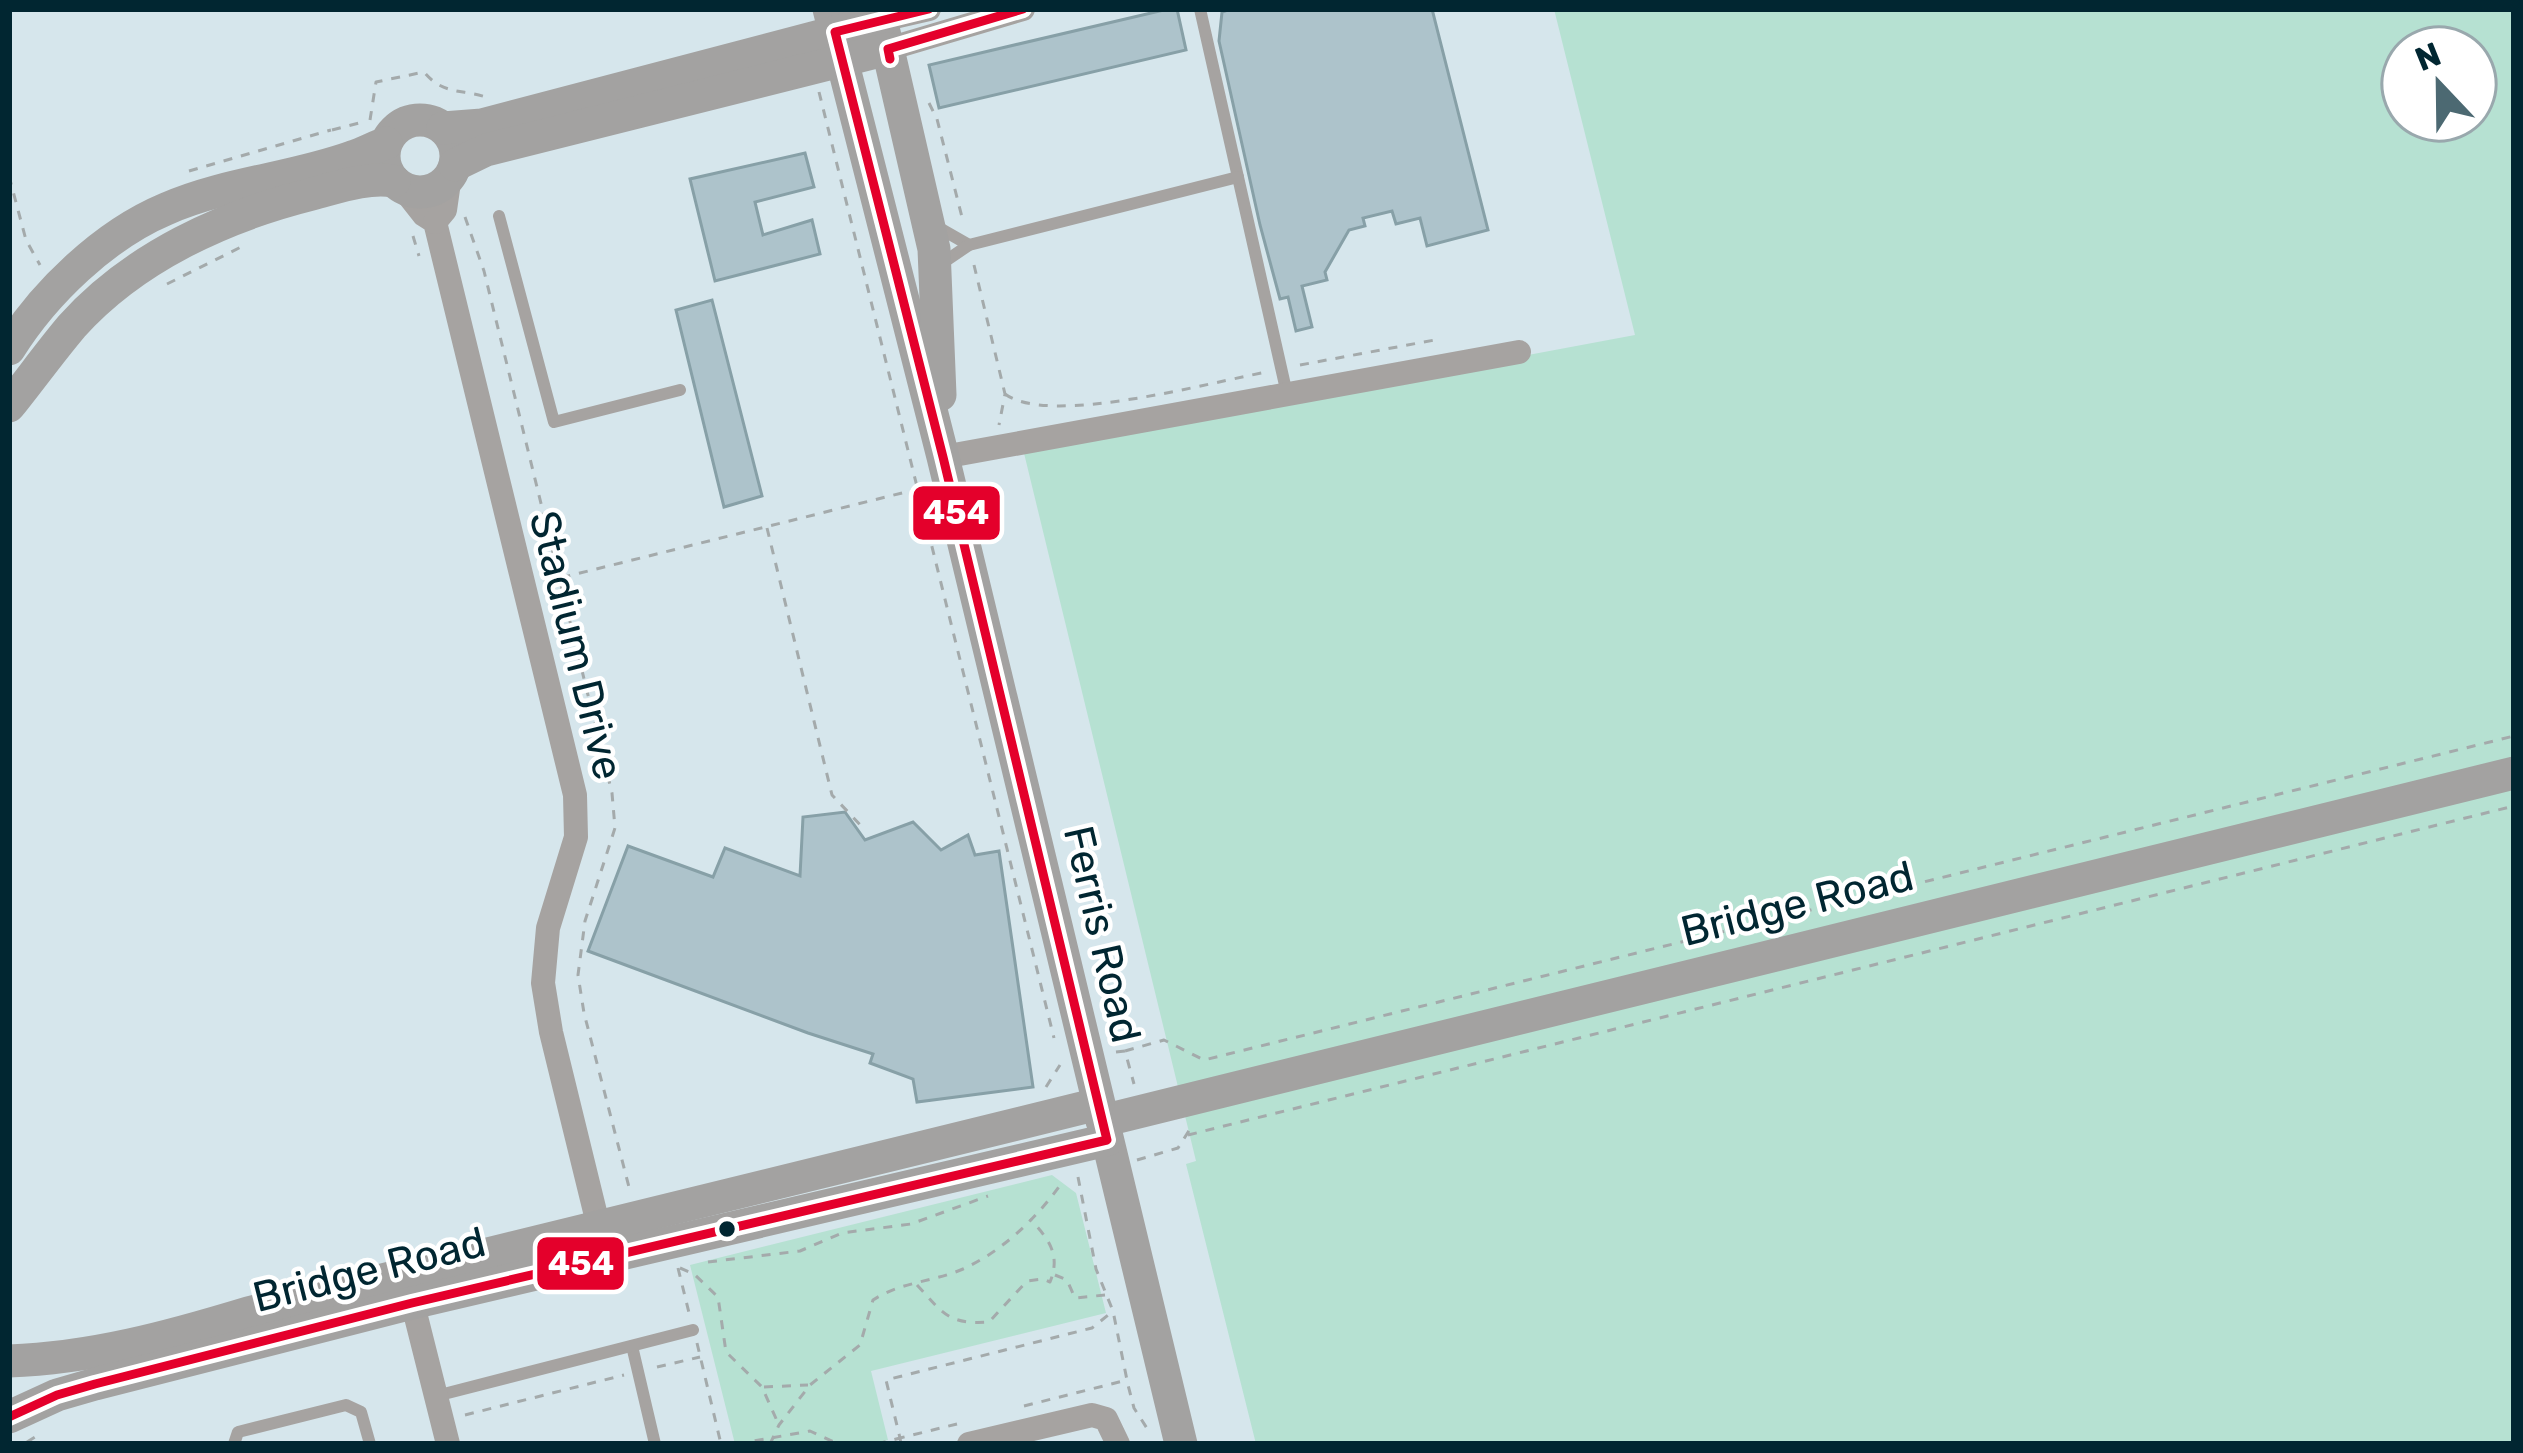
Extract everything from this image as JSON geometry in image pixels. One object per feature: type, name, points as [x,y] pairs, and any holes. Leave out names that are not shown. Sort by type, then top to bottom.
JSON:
[{"type":"street","points":[[882,26],[929,9]]},
{"type":"street","points":[[9,349],[23,326],[56,292],[123,232],[208,193],[354,157],[378,131],[416,119],[443,128],[482,125],[835,34],[1023,9]]},
{"type":"street","name":"Ferris Road","points":[[882,26],[928,222],[942,451]]},
{"type":"street","points":[[9,406],[85,314],[125,279],[180,242],[243,215],[360,182],[398,184],[424,192],[434,189],[453,170],[486,150],[835,34]]},
{"type":"street","name":"Ferris Road","points":[[835,34],[942,451],[1181,1444]]},
{"type":"street","points":[[435,222],[445,210],[453,170],[455,145],[443,128]]},
{"type":"street","points":[[378,131],[384,163],[398,184]]},
{"type":"street","name":"Stadium Drive","points":[[398,184],[435,222],[575,795],[576,837],[548,928],[543,983],[599,1228]]},
{"type":"street","points":[[56,292],[85,314]]},
{"type":"street","points":[[942,451],[994,448],[1519,352]]},
{"type":"street","name":"Bridge Road","points":[[9,1361],[67,1359],[409,1289],[2514,772]]},
{"type":"street","name":"Bridge Road","points":[[18,1429],[95,1384],[599,1228],[1102,1122]]},
{"type":"street","points":[[409,1289],[448,1444]]},
{"type":"street","points":[[969,1444],[1092,1415],[1106,1418],[1118,1444]]},
{"type":"lane","points":[[1200,9],[1288,394]]},
{"type":"lane","points":[[934,268],[969,244],[1238,177]]},
{"type":"lane","points":[[499,217],[554,422],[680,390]]},
{"type":"lane","points":[[928,222],[969,244]]},
{"type":"lane","points":[[436,1396],[693,1330]]},
{"type":"lane","points":[[632,1346],[655,1444]]},
{"type":"lane","points":[[234,1444],[238,1432],[346,1405],[362,1412],[370,1444]]},
{"type":"path","points":[[336,144],[332,130],[378,131],[376,82],[424,72],[453,94],[481,94]]},
{"type":"path","points":[[922,88],[937,119],[1005,394],[994,448]]},
{"type":"path","points":[[821,100],[1055,1041]]},
{"type":"path","points":[[9,176],[26,240],[56,292]]},
{"type":"path","points":[[1005,394],[1034,407],[1072,407],[1440,339]]},
{"type":"path","points":[[558,578],[918,489]]},
{"type":"path","points":[[766,526],[832,796],[865,830]]},
{"type":"path","points":[[1125,1051],[1165,1040],[1204,1060],[2514,736]]},
{"type":"path","points":[[1186,1136],[2514,806]]},
{"type":"path","points":[[1037,1099],[1060,1064]]},
{"type":"path","points":[[1078,1177],[1096,1269],[1113,1311],[1134,1408],[1155,1444]]},
{"type":"path","points":[[770,1444],[810,1385],[860,1345],[873,1300],[890,1289],[964,1268],[1000,1246],[1047,1204],[1065,1178]]},
{"type":"path","points":[[677,1266],[800,1252],[842,1233],[911,1224],[998,1192]]},
{"type":"path","points":[[916,1283],[947,1318],[964,1324],[989,1322],[1027,1281],[1050,1282],[1054,1274],[1053,1249],[1030,1219]]},
{"type":"path","points":[[677,1266],[722,1444]]},
{"type":"path","points":[[677,1266],[694,1274],[718,1297],[726,1352],[762,1387],[779,1425]]},
{"type":"path","points":[[1054,1274],[1067,1280],[1075,1298],[1106,1294]]},
{"type":"path","points":[[878,1444],[901,1441],[886,1380],[1067,1336],[1092,1328],[1113,1311]]},
{"type":"path","points":[[463,1415],[700,1357]]},
{"type":"path","points":[[762,1387],[810,1385]]},
{"type":"path","points":[[18,1429],[48,1428]]},
{"type":"path","points":[[737,1444],[810,1431],[838,1444]]},
{"type":"green space","points":[[1554,9],[2514,9],[2514,1444],[1256,1444],[1186,1164],[1196,1161],[1023,449],[1635,335]]},
{"type":"green space","points":[[1052,1175],[1076,1193],[1106,1313],[871,1371],[888,1440],[735,1444],[690,1265]]},
{"type":"building","points":[[1177,9],[1186,50],[939,108],[929,65]]},
{"type":"building","points":[[1432,9],[1488,230],[1427,246],[1420,218],[1396,224],[1392,211],[1363,218],[1365,226],[1349,230],[1325,272],[1327,280],[1302,286],[1312,327],[1296,331],[1288,297],[1280,299],[1260,225],[1219,41],[1222,12]]},
{"type":"building","points":[[805,153],[814,187],[755,202],[763,235],[812,220],[820,254],[715,281],[690,179]]},
{"type":"building","points":[[712,300],[762,496],[724,507],[676,310]]},
{"type":"building","points":[[845,812],[865,840],[913,822],[941,850],[968,835],[975,855],[999,851],[1033,1087],[917,1102],[913,1079],[870,1063],[873,1054],[588,951],[628,846],[713,877],[725,848],[800,876],[803,817]]},
{"type":"transit line","name":"454","points":[[9,1417],[95,1384],[412,1303],[1107,1140],[835,32],[929,9]]},
{"type":"transit line","name":"454","points":[[890,59],[888,49],[1023,9]]}]
